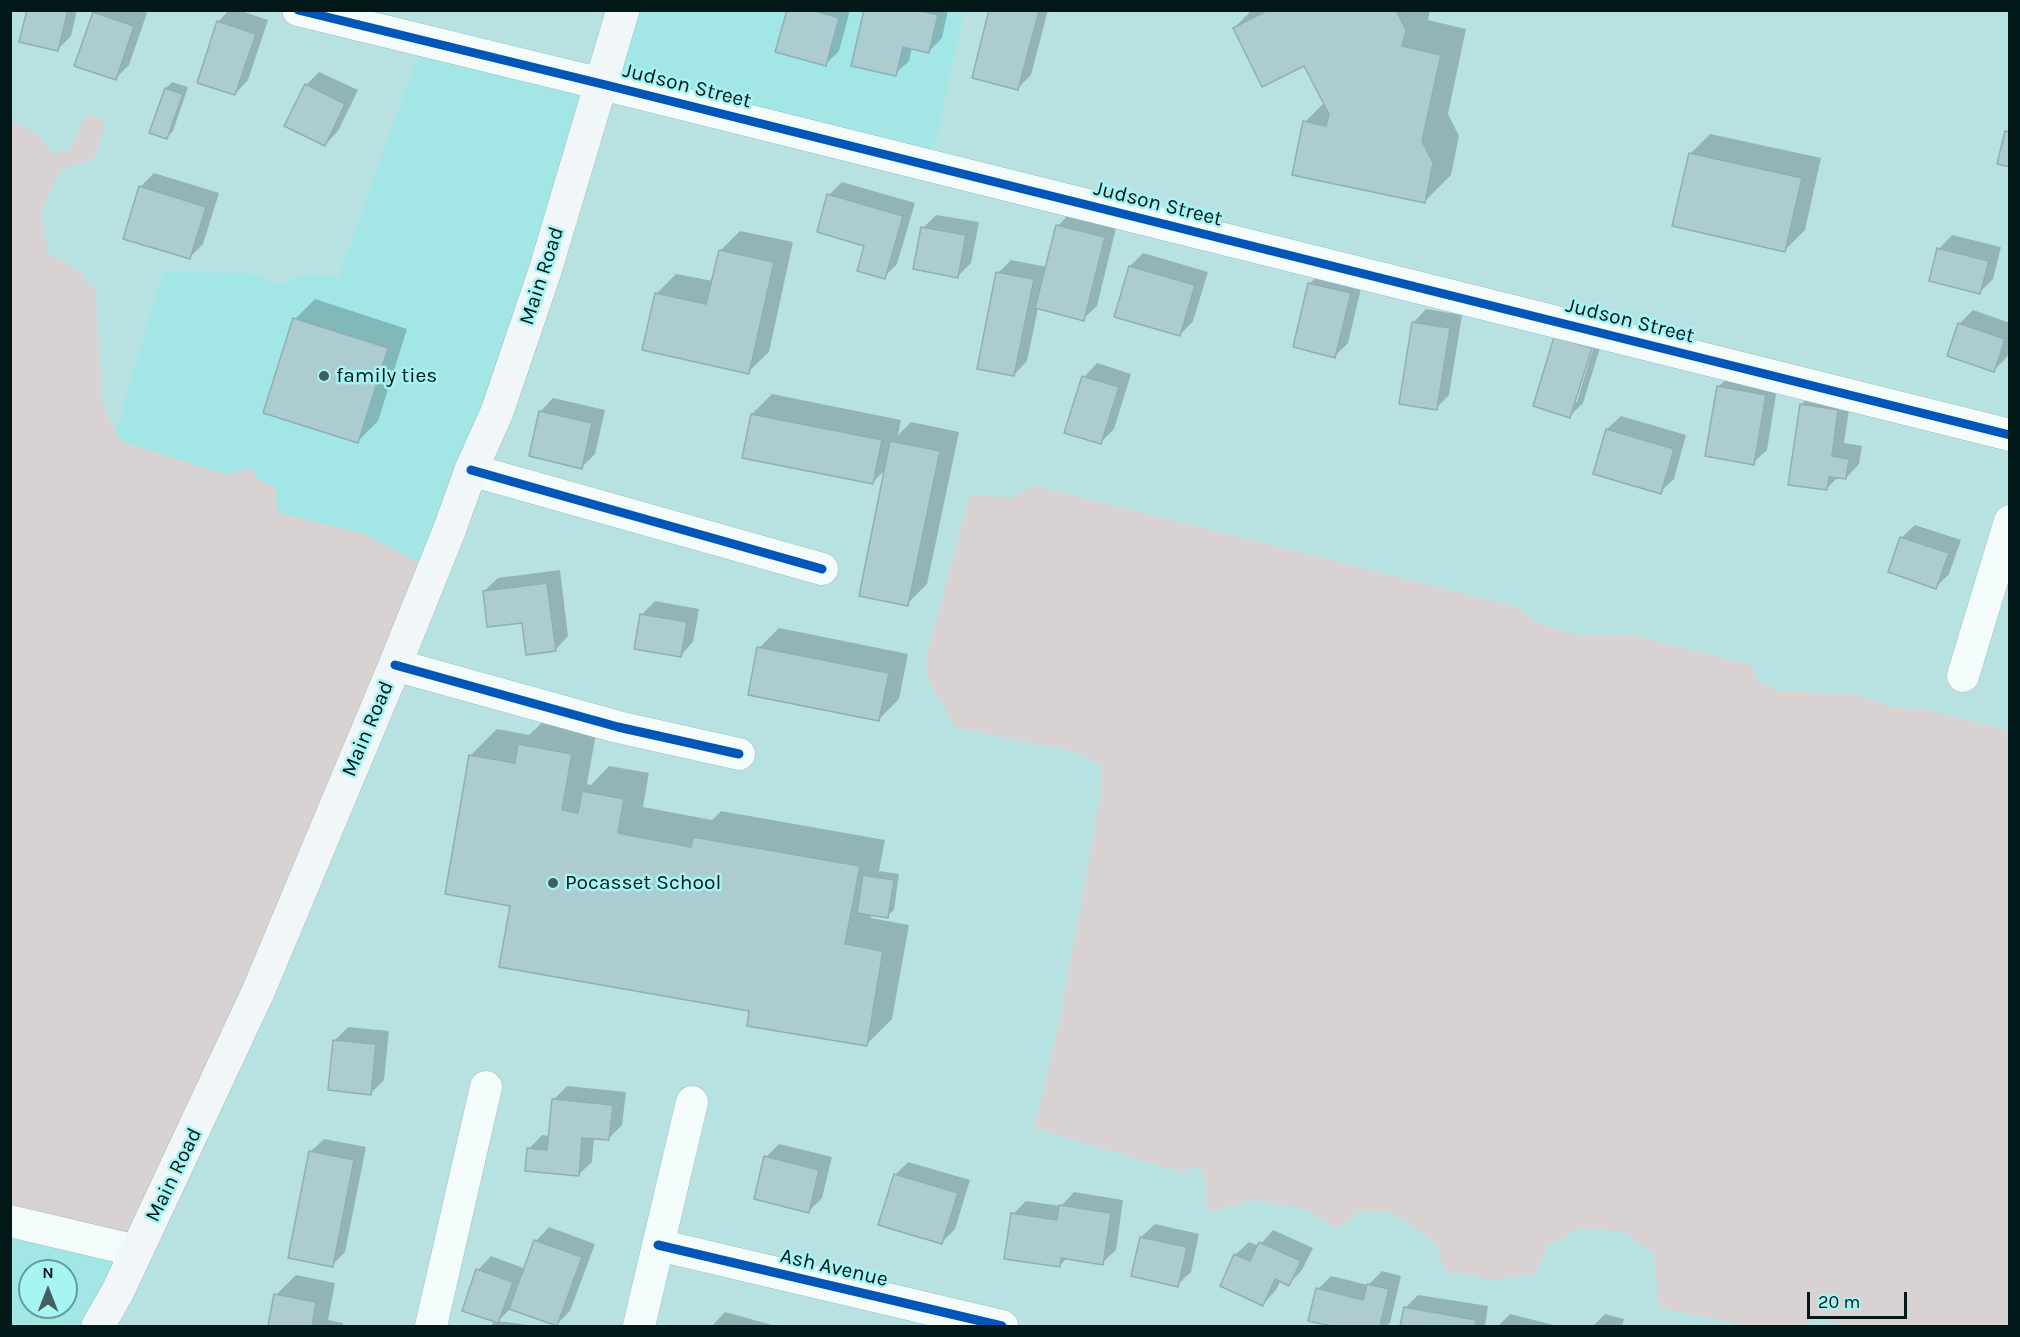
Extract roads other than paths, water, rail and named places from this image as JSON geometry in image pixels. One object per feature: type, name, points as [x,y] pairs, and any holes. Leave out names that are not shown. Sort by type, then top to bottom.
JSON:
[{"type":"main road","name":"Main Road","points":[[98,1326],[118,1291],[258,992],[395,665],[471,470],[497,412],[545,271],[623,10]]},
{"type":"street","name":"Judson Street","points":[[298,10],[2010,435]]},
{"type":"street","points":[[471,470],[822,569]]},
{"type":"street","points":[[1963,676],[2010,521]]},
{"type":"street","points":[[395,665],[618,728],[739,754]]},
{"type":"street","points":[[431,1326],[486,1087]]},
{"type":"street","points":[[639,1326],[692,1102]]},
{"type":"street","points":[[10,1221],[137,1251]]},
{"type":"street","name":"Ash Avenue","points":[[658,1245],[1002,1326]]},
{"type":"place","name":"family ties","points":[[324,376]]},
{"type":"place","name":"Pocasset School","points":[[553,883]]}]
